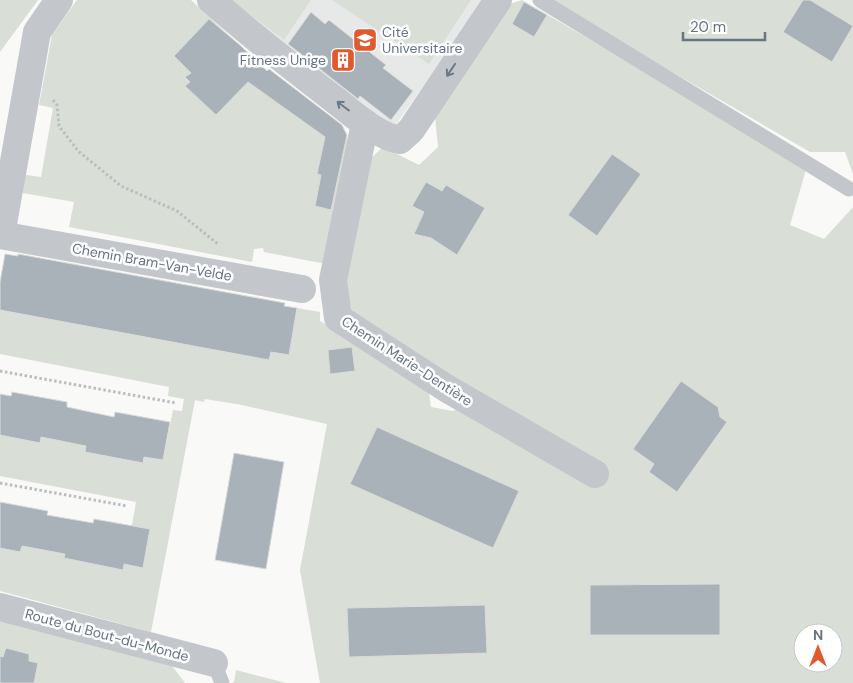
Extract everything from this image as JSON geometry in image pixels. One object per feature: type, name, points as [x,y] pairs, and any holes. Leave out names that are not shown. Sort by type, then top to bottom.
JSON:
[{"type":"street","name":"Chemin Bram-Van-Velde","points":[[59,0],[37,32],[1,235],[302,289]]},
{"type":"street","points":[[211,0],[274,54],[365,123],[393,139],[400,140],[411,130],[498,0]]},
{"type":"street","name":"Chemin Marie-Dentière","points":[[365,123],[333,280],[338,318],[446,388],[595,474]]},
{"type":"street","name":"Route du Bout-du-Monde","points":[[0,607],[218,673]]},
{"type":"lane","points":[[540,0],[849,189]]},
{"type":"path","points":[[28,85],[45,92],[57,105],[58,126],[78,152],[121,186],[177,211],[215,243],[222,246]]},
{"type":"path","points":[[0,371],[176,403]]},
{"type":"path","points":[[0,483],[127,506]]},
{"type":"shaded area","points":[[0,0],[38,0],[0,52]]},
{"type":"shaded area","points":[[77,0],[191,0],[263,67],[335,120],[345,133],[349,146],[326,264],[264,252],[263,248],[254,249],[252,262],[69,227],[74,202],[23,193],[18,188],[20,174],[41,177],[53,108],[39,105],[52,35]]},
{"type":"shaded area","name":"Cité Universitaire","points":[[223,0],[481,0],[437,67],[392,130]]},
{"type":"shaded area","points":[[231,0],[311,0],[284,40]]},
{"type":"shaded area","points":[[332,0],[471,0],[429,64]]},
{"type":"shaded area","points":[[522,0],[807,166],[790,225],[824,239],[853,207],[853,683],[320,683],[300,570],[327,424],[242,405],[205,399],[204,402],[195,400],[151,632],[0,591],[0,547],[20,552],[22,546],[41,550],[46,522],[70,527],[72,519],[93,523],[94,519],[112,522],[111,526],[131,530],[136,502],[0,476],[0,436],[2,436],[4,430],[20,439],[40,443],[41,437],[60,441],[89,427],[85,452],[143,463],[144,457],[163,460],[173,410],[182,411],[184,399],[168,396],[169,387],[0,354],[0,310],[15,313],[17,305],[288,355],[297,308],[320,312],[320,321],[428,386],[431,407],[453,411],[462,405],[361,328],[342,298],[367,162],[383,147],[419,165],[438,147],[435,116],[510,4]]},
{"type":"shaded area","points":[[548,0],[853,0],[853,174],[845,152],[810,152]]},
{"type":"shaded area","points":[[0,621],[172,666],[185,683],[0,683]]},
{"type":"shaded area","points":[[236,670],[286,683],[232,683],[234,682]]},
{"type":"building","points":[[803,0],[810,0],[853,26],[832,62],[783,32]]},
{"type":"building","points":[[524,2],[547,15],[534,37],[512,24]]},
{"type":"building","name":"Fitness Unige","points":[[311,12],[325,24],[329,20],[386,65],[383,68],[413,91],[391,120],[360,96],[358,99],[288,44]]},
{"type":"building","points":[[209,19],[267,71],[269,69],[342,125],[347,135],[331,210],[315,206],[321,175],[317,174],[325,137],[248,82],[216,115],[185,86],[190,82],[185,77],[191,73],[174,56]]},
{"type":"building","points":[[612,154],[641,174],[597,236],[568,215]]},
{"type":"building","points":[[426,182],[442,191],[446,185],[485,208],[457,255],[431,238],[414,234],[424,212],[412,206]]},
{"type":"building","points":[[5,254],[18,256],[18,254],[285,303],[284,306],[297,308],[289,355],[271,352],[269,360],[0,310],[0,282]]},
{"type":"building","points":[[352,347],[355,371],[330,374],[328,350]]},
{"type":"building","points":[[681,381],[718,407],[720,417],[727,422],[677,492],[649,472],[654,464],[633,449]]},
{"type":"building","points":[[12,392],[67,402],[67,407],[114,417],[115,412],[170,422],[163,460],[144,457],[143,463],[85,452],[86,446],[41,437],[40,443],[0,435],[0,394],[11,396]]},
{"type":"building","points":[[377,427],[519,491],[493,548],[350,484]]},
{"type":"building","points":[[234,453],[284,462],[266,569],[215,560]]},
{"type":"building","points":[[0,502],[48,511],[47,515],[93,523],[94,519],[150,529],[143,568],[124,564],[123,570],[64,558],[65,554],[22,546],[20,552],[0,548]]},
{"type":"building","points":[[720,584],[720,635],[590,635],[590,585]]},
{"type":"building","points":[[485,605],[487,653],[349,657],[347,608]]},
{"type":"building","points":[[6,648],[29,654],[29,661],[38,663],[34,683],[0,683],[0,656],[3,657]]},
{"type":"place","name":"Cité Universitaire","points":[[365,40]]},
{"type":"place","name":"Fitness Unige","points":[[343,60]]}]
